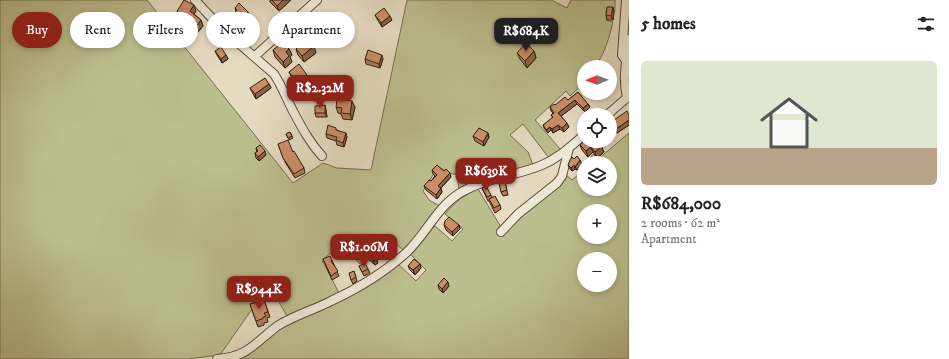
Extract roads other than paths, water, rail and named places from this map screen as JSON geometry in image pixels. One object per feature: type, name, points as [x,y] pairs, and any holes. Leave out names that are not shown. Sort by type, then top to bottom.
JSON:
[{"type":"street","points":[[195,0],[221,28],[274,74],[280,82],[294,113],[312,145],[322,156]]},
{"type":"street","points":[[255,56],[317,0]]},
{"type":"street","points":[[626,0],[622,56],[626,61]]},
{"type":"street","points":[[615,108],[628,97],[624,87],[629,39]]},
{"type":"street","points":[[217,359],[235,357],[244,353],[278,325],[331,302],[387,269],[420,239],[445,205],[461,193],[490,180],[543,164],[554,159],[577,141]]},
{"type":"street","points":[[501,232],[518,214],[557,183],[562,176],[569,148]]}]
